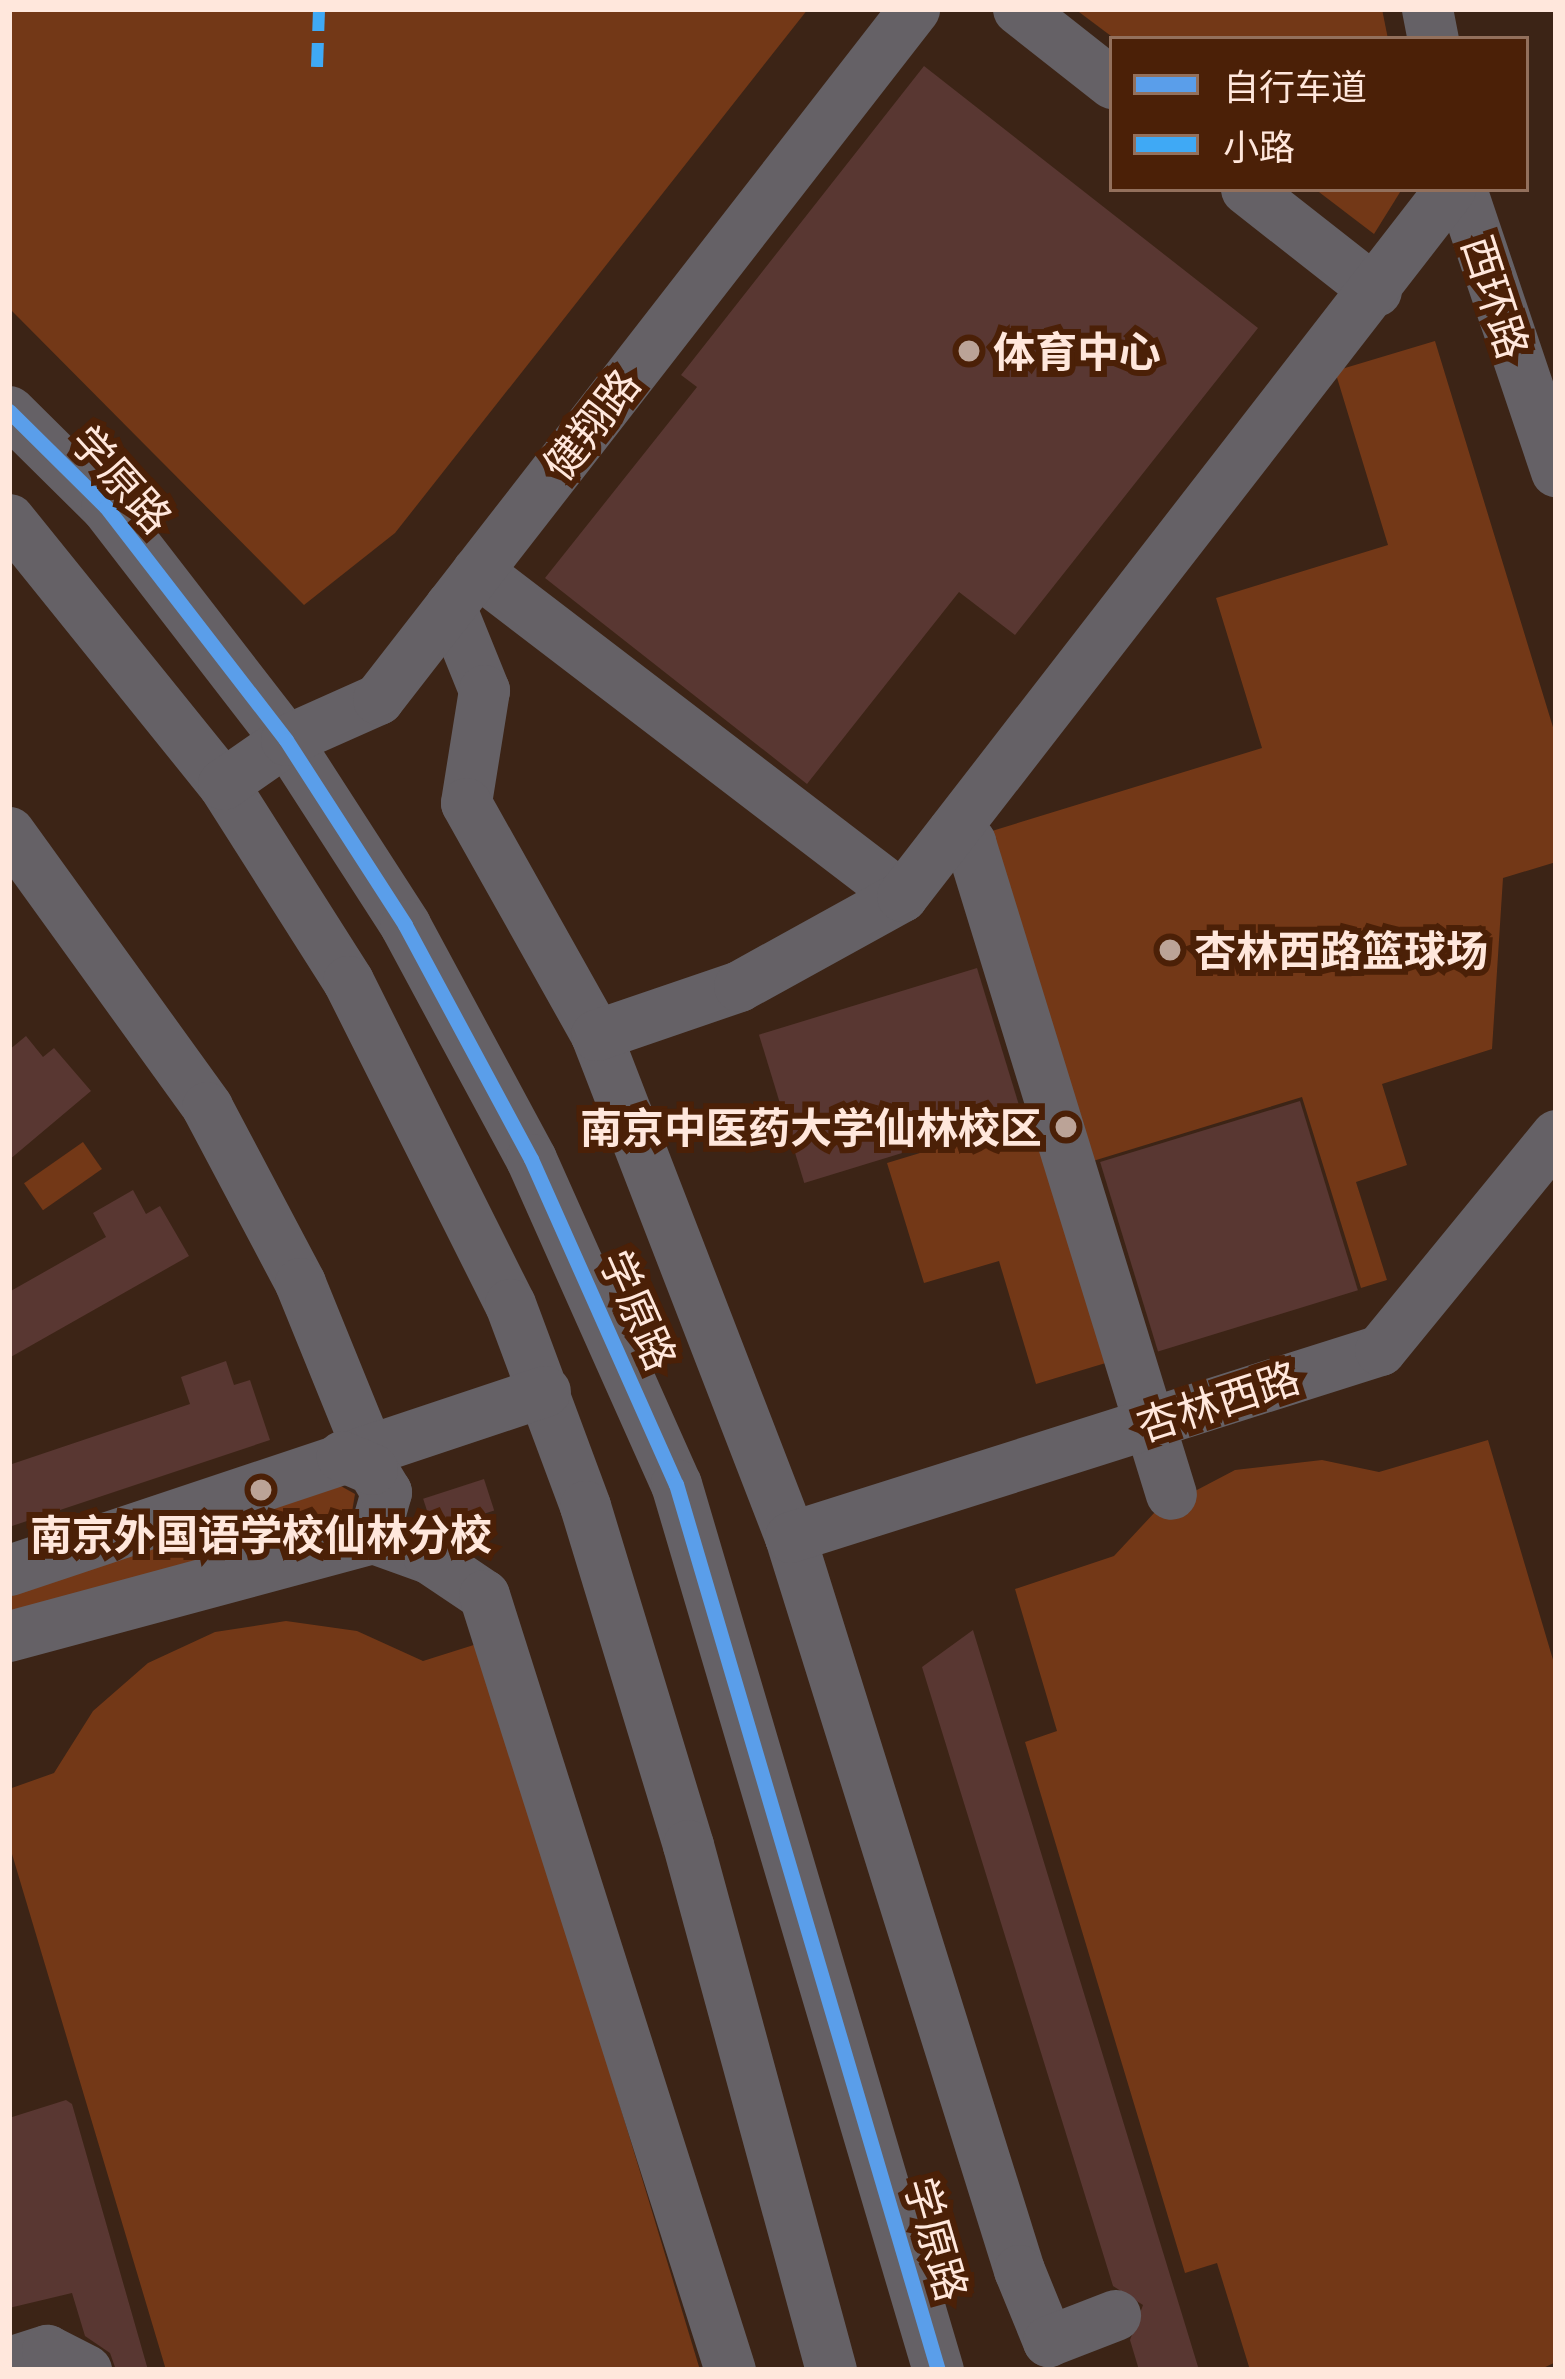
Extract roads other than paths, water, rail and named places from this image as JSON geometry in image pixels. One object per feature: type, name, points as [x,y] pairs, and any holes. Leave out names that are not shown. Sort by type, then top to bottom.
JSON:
[{"type":"street","name":"健翔路","points":[[224,784],[286,740],[378,700],[914,9]]},
{"type":"street","points":[[1018,9],[1109,81]]},
{"type":"street","points":[[1250,192],[1376,291]]},
{"type":"street","points":[[596,1035],[739,986],[902,896],[1376,291],[1448,192]]},
{"type":"street","name":"西环路","points":[[1462,192],[1556,471]]},
{"type":"street","name":"学原路","points":[[9,411],[106,507],[286,740],[405,925],[531,1159],[676,1484],[938,2370]]},
{"type":"street","points":[[9,519],[224,784],[359,1002],[459,1193],[545,1390],[688,1845],[830,2370]]},
{"type":"street","points":[[463,589],[902,896]]},
{"type":"street","points":[[463,589],[484,690],[466,803],[596,1035],[790,1537],[1048,2341],[1115,2315]]},
{"type":"street","points":[[9,832],[207,1107],[300,1282],[355,1452],[386,1492],[373,1538]]},
{"type":"street","points":[[952,832],[970,842],[1171,1493]]},
{"type":"street","name":"杏林西路","points":[[790,1537],[1380,1350],[1556,1135]]},
{"type":"street","points":[[9,1570],[545,1390]]},
{"type":"street","points":[[9,1636],[373,1538],[429,1558],[484,1595],[730,2370]]},
{"type":"street","points":[[9,2362],[47,2350],[86,2370]]},
{"type":"place","name":"体育中心","points":[[969,351]]},
{"type":"place","name":"杏林西路篮球场","points":[[1170,950]]},
{"type":"place","name":"南京中医药大学仙林校区","points":[[1066,1127]]},
{"type":"place","name":"南京外国语学校仙林分校","points":[[261,1490]]}]
